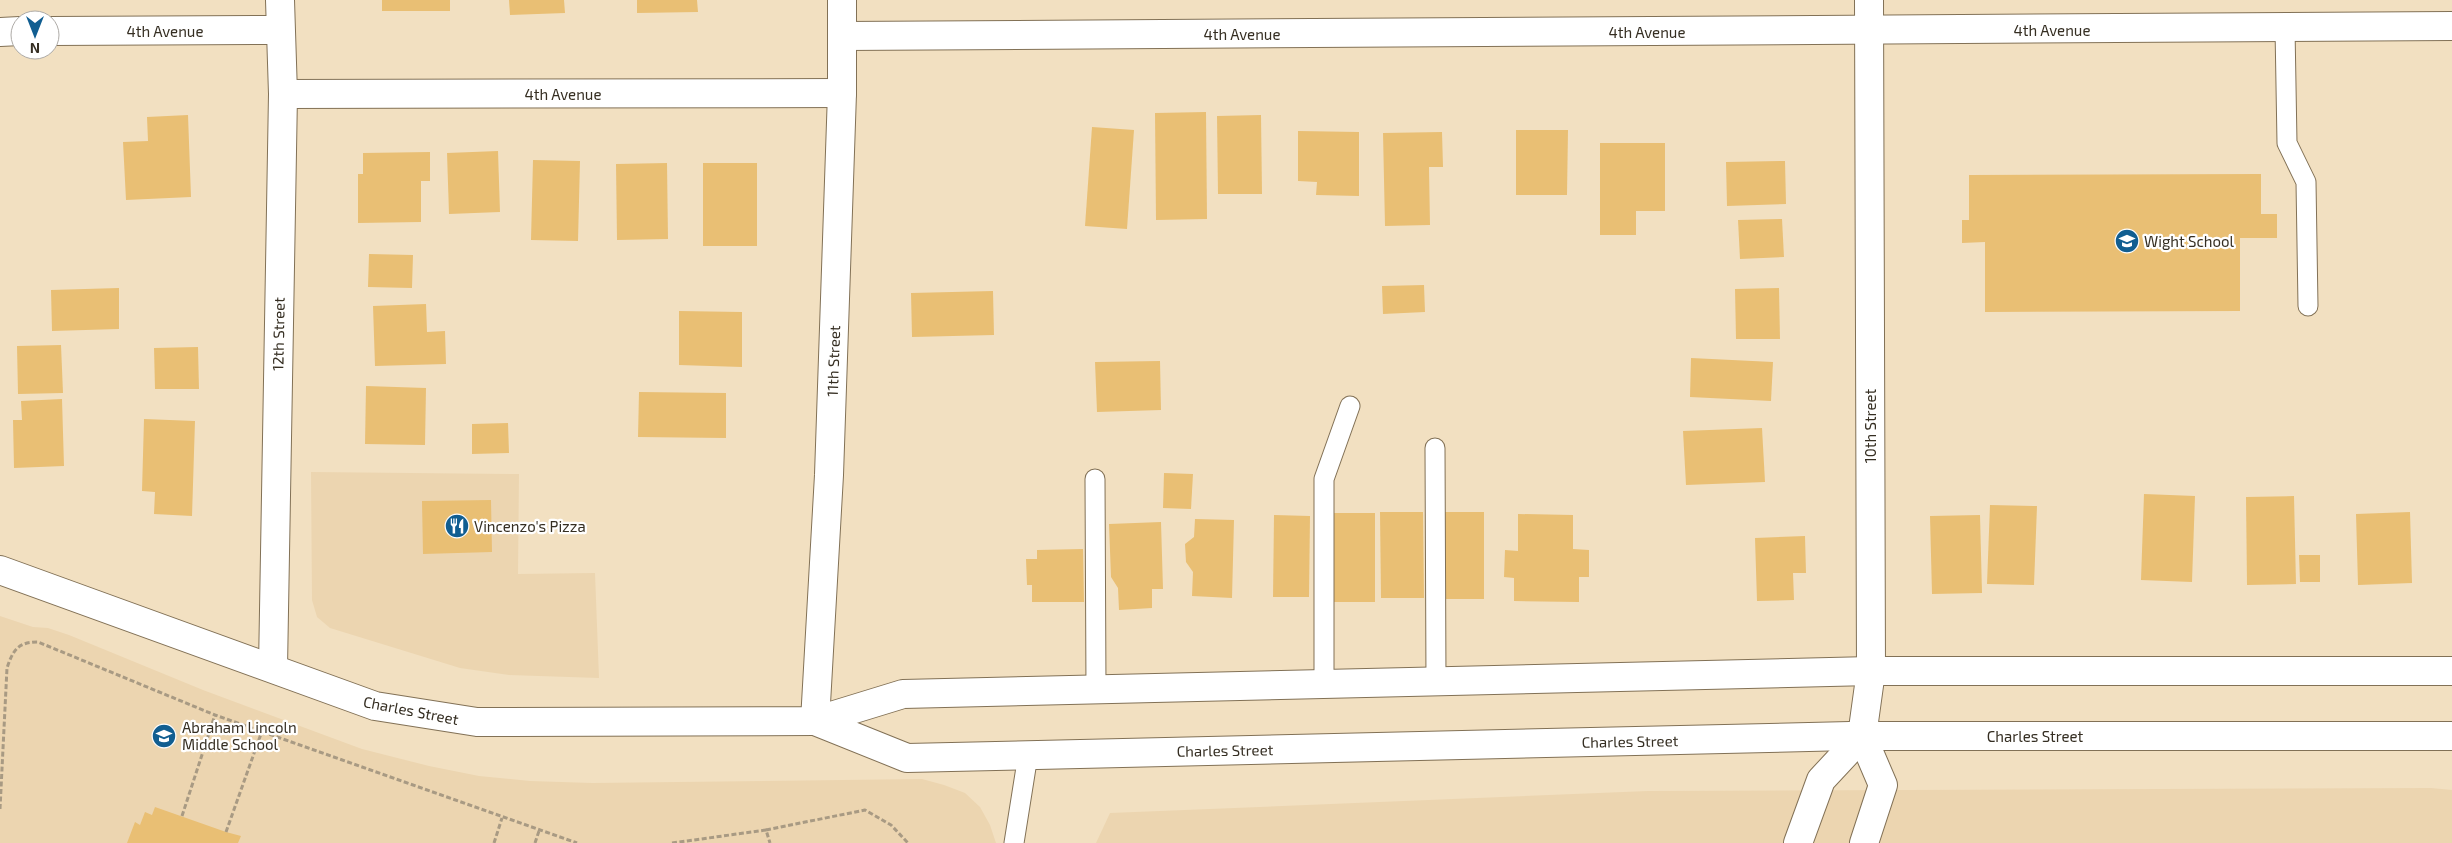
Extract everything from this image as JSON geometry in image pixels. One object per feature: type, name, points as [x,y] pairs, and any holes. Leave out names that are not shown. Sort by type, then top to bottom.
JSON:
[{"type":"main road","name":"12th Street","points":[[273,668],[283,94],[280,0]]},
{"type":"main road","name":"11th Street","points":[[815,721],[829,475],[842,93],[842,0]]},
{"type":"main road","name":"10th Street","points":[[1862,736],[1871,671],[1869,0]]},
{"type":"main road","name":"4th Avenue","points":[[843,36],[2452,26]]},
{"type":"main road","name":"4th Avenue","points":[[60,31],[280,30]]},
{"type":"main road","name":"4th Avenue","points":[[283,94],[842,93]]},
{"type":"main road","name":"Charles Street","points":[[0,570],[375,706],[477,722],[815,721],[902,694],[1871,671],[2452,671]]},
{"type":"main road","name":"Charles Street","points":[[815,721],[906,758],[1862,736],[2452,736]]},
{"type":"main road","points":[[1798,843],[1821,780],[1862,736],[1883,785],[1864,843]]},
{"type":"lane","points":[[2285,28],[2287,143],[2306,182],[2308,306]]},
{"type":"lane","points":[[1324,684],[1324,480],[1350,406]]},
{"type":"lane","points":[[1435,448],[1436,681]]},
{"type":"lane","points":[[1095,479],[1096,690]]},
{"type":"lane","points":[[1014,843],[1028,755]]},
{"type":"path","points":[[0,809],[7,668],[12,653],[26,642],[38,642],[215,715],[576,843]]},
{"type":"path","points":[[182,816],[215,715]]},
{"type":"path","points":[[226,832],[262,731]]},
{"type":"path","points":[[672,843],[766,830],[865,810],[891,825],[908,843]]},
{"type":"path","points":[[494,843],[502,818]]},
{"type":"path","points":[[766,830],[770,843]]},
{"type":"path","points":[[535,843],[539,831]]},
{"type":"shaded area","points":[[311,472],[519,474],[518,574],[595,573],[599,678],[509,675],[460,668],[330,628],[317,617],[312,600]]},
{"type":"shaded area","name":"Abraham Lincoln Middle School","points":[[0,616],[33,627],[48,628],[69,635],[203,690],[362,749],[429,766],[479,776],[530,781],[592,783],[922,779],[965,793],[980,807],[990,825],[996,843],[0,843]]},
{"type":"shaded area","points":[[2431,788],[2452,790],[2452,843],[1096,843],[1110,813],[1648,791]]},
{"type":"building","points":[[382,0],[450,0],[450,11],[382,11]]},
{"type":"building","points":[[509,0],[564,0],[565,13],[510,15]]},
{"type":"building","points":[[637,0],[697,0],[698,12],[637,13]]},
{"type":"building","points":[[1206,112],[1207,219],[1156,220],[1155,113]]},
{"type":"building","points":[[188,115],[191,197],[126,200],[123,142],[148,141],[147,117]]},
{"type":"building","points":[[1261,115],[1262,194],[1218,194],[1217,116]]},
{"type":"building","points":[[1092,127],[1134,130],[1127,229],[1085,226]]},
{"type":"building","points":[[1516,130],[1568,130],[1567,195],[1516,195]]},
{"type":"building","points":[[1298,131],[1359,132],[1359,196],[1316,195],[1317,182],[1298,181]]},
{"type":"building","points":[[1442,132],[1443,167],[1429,167],[1430,225],[1385,226],[1383,133]]},
{"type":"building","points":[[1600,143],[1665,143],[1665,211],[1636,211],[1636,235],[1600,235]]},
{"type":"building","points":[[498,151],[500,212],[449,214],[447,153]]},
{"type":"building","points":[[430,152],[430,181],[421,181],[421,222],[358,223],[358,174],[363,174],[363,153]]},
{"type":"building","points":[[533,160],[580,161],[578,241],[531,240]]},
{"type":"building","points":[[1785,161],[1786,204],[1727,206],[1726,162]]},
{"type":"building","points":[[667,163],[668,239],[617,240],[616,164]]},
{"type":"building","points":[[703,163],[757,163],[757,246],[703,246]]},
{"type":"building","points":[[2261,174],[2261,214],[2277,214],[2277,238],[2240,238],[2240,311],[1985,312],[1985,242],[1962,243],[1962,220],[1969,220],[1969,175]]},
{"type":"building","points":[[1782,219],[1784,257],[1740,259],[1738,220]]},
{"type":"building","points":[[369,254],[413,255],[412,288],[368,287]]},
{"type":"building","points":[[1424,285],[1425,312],[1383,314],[1382,286]]},
{"type":"building","points":[[119,288],[119,329],[52,331],[51,290]]},
{"type":"building","points":[[1779,288],[1780,339],[1736,339],[1735,289]]},
{"type":"building","points":[[993,291],[994,335],[912,337],[911,293]]},
{"type":"building","points":[[426,304],[427,332],[445,331],[446,364],[375,366],[373,306]]},
{"type":"building","points":[[679,311],[742,312],[742,367],[679,365]]},
{"type":"building","points":[[61,345],[63,393],[18,394],[17,346]]},
{"type":"building","points":[[198,347],[199,389],[155,389],[154,348]]},
{"type":"building","points":[[1691,358],[1773,362],[1771,401],[1690,397]]},
{"type":"building","points":[[1160,361],[1161,410],[1097,412],[1095,362]]},
{"type":"building","points":[[366,386],[426,388],[425,445],[365,444]]},
{"type":"building","points":[[639,392],[726,393],[726,438],[638,437]]},
{"type":"building","points":[[62,399],[64,466],[14,468],[13,420],[22,420],[21,401]]},
{"type":"building","points":[[144,419],[195,421],[192,516],[154,514],[155,492],[142,491]]},
{"type":"building","points":[[508,423],[509,453],[472,454],[472,424]]},
{"type":"building","points":[[1762,428],[1765,482],[1686,485],[1683,431]]},
{"type":"building","points":[[1164,473],[1193,474],[1191,509],[1163,508]]},
{"type":"building","points":[[2144,494],[2195,496],[2192,582],[2141,580]]},
{"type":"building","points":[[2294,496],[2296,584],[2247,585],[2246,497]]},
{"type":"building","name":"Vincenzo's Pizza","points":[[491,500],[492,552],[423,554],[422,501]]},
{"type":"building","points":[[1990,505],[2037,506],[2034,585],[1987,584]]},
{"type":"building","points":[[1380,512],[1423,512],[1424,598],[1381,598]]},
{"type":"building","points":[[1441,512],[1484,512],[1484,599],[1441,599]]},
{"type":"building","points":[[2410,512],[2412,583],[2358,585],[2356,514]]},
{"type":"building","points":[[1329,513],[1375,513],[1375,602],[1330,602]]},
{"type":"building","points":[[1518,514],[1573,515],[1573,549],[1589,550],[1589,577],[1579,577],[1579,602],[1514,601],[1514,578],[1504,577],[1505,550],[1518,551]]},
{"type":"building","points":[[1274,515],[1310,516],[1309,597],[1273,597]]},
{"type":"building","points":[[1980,515],[1982,593],[1932,594],[1930,516]]},
{"type":"building","points":[[1195,519],[1234,520],[1232,598],[1192,596],[1193,572],[1186,562],[1185,544],[1194,537]]},
{"type":"building","points":[[1161,522],[1163,589],[1152,589],[1152,608],[1119,610],[1118,588],[1111,577],[1109,524]]},
{"type":"building","points":[[1805,536],[1806,573],[1793,573],[1794,600],[1757,601],[1755,538]]},
{"type":"building","points":[[1083,549],[1084,602],[1032,602],[1032,585],[1027,585],[1026,559],[1037,559],[1037,550]]},
{"type":"building","points":[[2299,555],[2320,555],[2320,582],[2300,582]]},
{"type":"building","points":[[155,807],[241,836],[238,843],[127,843],[135,822],[140,825],[145,812],[152,815]]},
{"type":"place","name":"Wight School","points":[[2127,241]]},
{"type":"place","name":"Vincenzo's Pizza","points":[[457,526]]},
{"type":"place","name":"Abraham Lincoln Middle School","points":[[164,736]]}]
